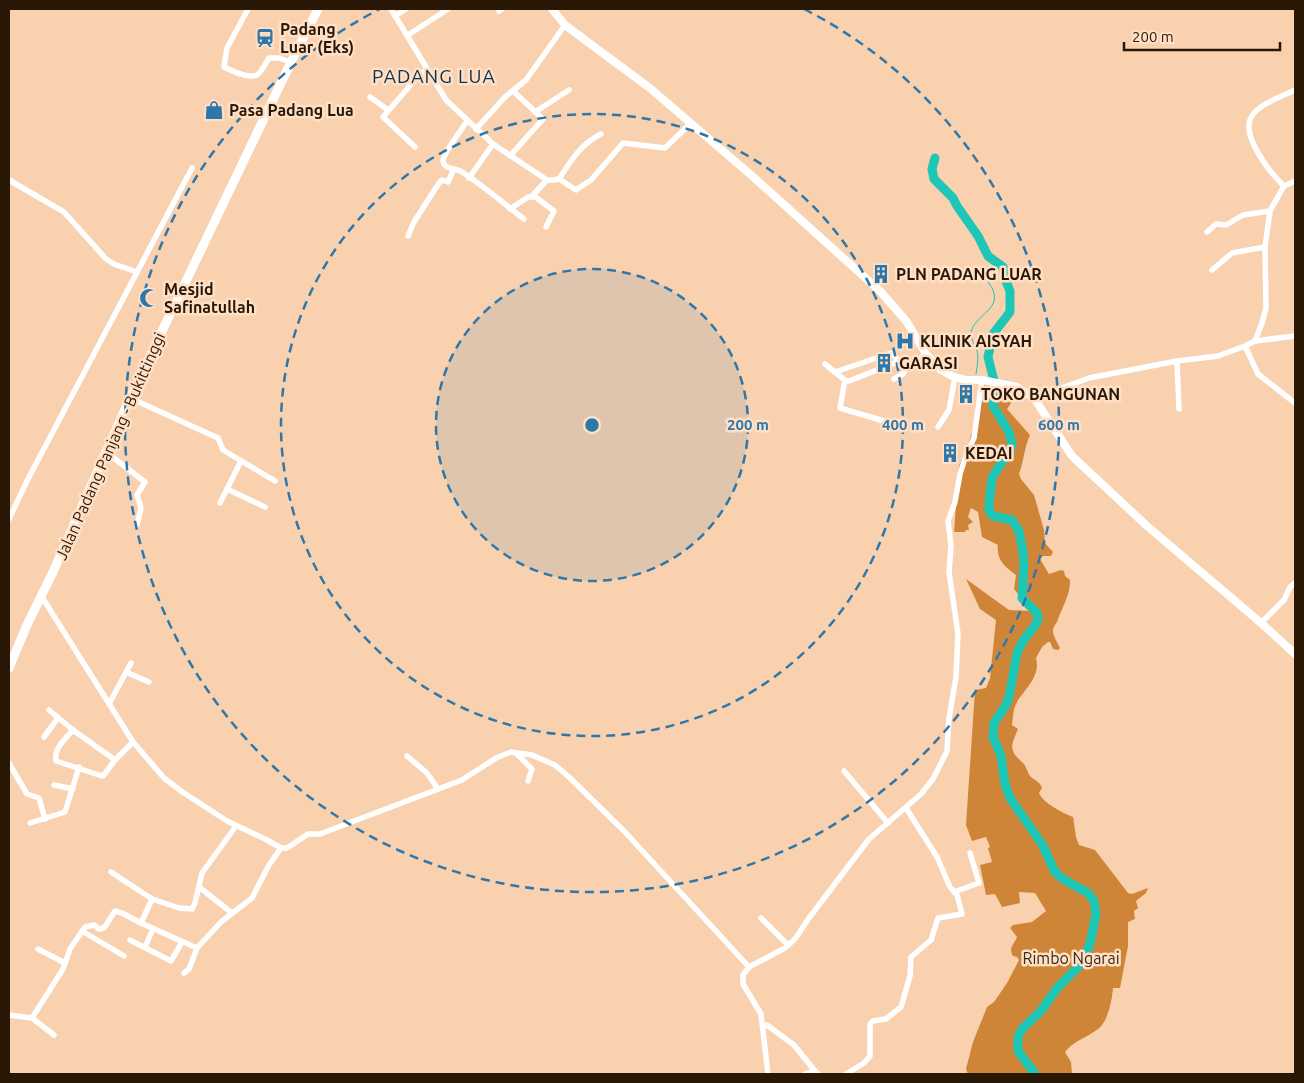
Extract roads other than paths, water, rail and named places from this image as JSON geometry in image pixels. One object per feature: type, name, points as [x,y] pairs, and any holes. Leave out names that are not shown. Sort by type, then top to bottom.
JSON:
[{"type":"highway","name":"Jalan Padang Panjang - Bukittinggi","points":[[9,668],[130,398],[318,9]]},
{"type":"main road","points":[[552,9],[565,25],[651,89],[880,291],[907,322],[926,354],[941,370],[966,380],[982,380],[1017,386],[1034,398],[1072,456],[1147,526],[1262,623],[1295,654]]},
{"type":"street","points":[[248,9],[227,48],[224,67],[234,72],[253,75],[258,74],[269,58],[279,58],[291,62]]},
{"type":"street","points":[[391,9],[446,100],[492,144],[547,180],[559,178],[586,143],[602,134]]},
{"type":"street","points":[[395,16],[406,9]]},
{"type":"street","points":[[408,36],[448,9]]},
{"type":"street","points":[[476,128],[498,104],[526,80],[565,25]]},
{"type":"street","points":[[415,147],[383,117],[420,74],[427,70]]},
{"type":"street","points":[[535,112],[568,90]]},
{"type":"street","points":[[1284,186],[1272,173],[1254,146],[1248,127],[1251,116],[1264,106],[1295,90]]},
{"type":"street","points":[[510,156],[543,119],[513,91]]},
{"type":"street","points":[[370,96],[388,110]]},
{"type":"street","points":[[450,176],[443,159],[467,121]]},
{"type":"street","points":[[559,178],[576,190],[591,180],[623,143],[665,148],[691,124]]},
{"type":"street","points":[[469,178],[492,144]]},
{"type":"street","points":[[9,519],[28,479],[192,168]]},
{"type":"street","points":[[408,236],[414,222],[439,183],[458,170],[524,219]]},
{"type":"street","points":[[9,180],[64,212],[106,259],[114,264],[137,272]]},
{"type":"street","points":[[534,196],[534,193],[547,180]]},
{"type":"street","points":[[1255,340],[1266,308],[1265,247],[1270,211],[1284,186],[1295,180]]},
{"type":"street","points":[[510,209],[528,197],[534,196],[554,212],[546,227]]},
{"type":"street","points":[[1207,232],[1216,224],[1226,224],[1243,215],[1270,211]]},
{"type":"street","points":[[1212,270],[1232,253],[1265,247]]},
{"type":"street","points":[[1034,398],[1088,378],[1177,361],[1218,356],[1246,346],[1255,340],[1295,336]]},
{"type":"street","points":[[1246,346],[1258,374],[1295,403]]},
{"type":"street","points":[[835,372],[891,353],[907,367]]},
{"type":"street","points":[[894,379],[903,374],[907,367],[926,354]]},
{"type":"street","points":[[1177,361],[1180,409]]},
{"type":"street","points":[[825,364],[846,381],[849,381],[900,362]]},
{"type":"street","points":[[938,427],[949,410],[955,377]]},
{"type":"street","points":[[768,1074],[761,1014],[742,980],[749,967],[796,939],[809,918],[869,839],[906,808],[933,779],[947,751],[949,718],[956,677],[958,634],[949,572],[951,545],[948,521],[955,502],[965,460],[974,438],[982,380]]},
{"type":"street","points":[[846,381],[840,408],[884,421]]},
{"type":"street","points":[[130,398],[218,438],[223,450],[274,480]]},
{"type":"street","points":[[106,452],[145,482],[137,495],[141,508],[136,525]]},
{"type":"street","points":[[220,503],[241,461]]},
{"type":"street","points":[[227,489],[265,507]]},
{"type":"street","points":[[1262,623],[1284,600],[1290,587],[1295,584]]},
{"type":"street","points":[[42,597],[133,742],[164,778],[236,826],[281,848],[288,848],[308,834],[320,834],[462,780],[496,758],[511,752],[532,755],[555,765],[569,777],[624,831],[749,967]]},
{"type":"street","points":[[109,704],[130,663]]},
{"type":"street","points":[[126,672],[149,682]]},
{"type":"street","points":[[49,710],[114,760]]},
{"type":"street","points":[[44,737],[58,718]]},
{"type":"street","points":[[73,730],[57,751],[56,761],[104,776],[114,760],[133,742]]},
{"type":"street","points":[[516,752],[532,769],[528,781]]},
{"type":"street","points":[[407,756],[427,773],[438,789]]},
{"type":"street","points":[[9,763],[26,794],[40,798],[45,819]]},
{"type":"street","points":[[30,823],[65,812],[79,768]]},
{"type":"street","points":[[844,771],[888,822]]},
{"type":"street","points":[[54,785],[73,789]]},
{"type":"street","points":[[846,1074],[864,1063],[870,1056],[870,1024],[873,1021],[886,1019],[901,1007],[910,976],[911,957],[931,940],[938,918],[962,914],[959,900],[950,887],[937,857],[906,808]]},
{"type":"street","points":[[111,872],[152,899],[179,908],[192,909],[202,873],[236,826]]},
{"type":"street","points":[[184,973],[189,969],[196,948],[221,922],[252,898],[269,865],[281,848]]},
{"type":"street","points":[[954,892],[980,883],[970,853]]},
{"type":"street","points":[[199,886],[232,913]]},
{"type":"street","points":[[141,923],[152,899]]},
{"type":"street","points":[[32,1018],[56,982],[70,949],[85,927],[94,925],[99,929],[104,928],[115,911],[196,948]]},
{"type":"street","points":[[761,918],[788,945]]},
{"type":"street","points":[[145,947],[153,929]]},
{"type":"street","points":[[82,931],[124,956]]},
{"type":"street","points":[[130,940],[171,962],[182,942]]},
{"type":"street","points":[[38,949],[65,963]]},
{"type":"street","points":[[9,1014],[32,1018],[54,1035]]},
{"type":"street","points":[[763,1027],[767,1025],[794,1045],[817,1072]]},
{"type":"street","points":[[805,1074],[817,1072]]},
{"type":"waterway","points":[[935,158],[932,169],[934,179],[953,198],[978,236],[988,256],[1003,267],[1010,291],[1010,312],[993,334],[988,357],[994,381],[993,406],[1009,432],[1012,444],[1009,454],[992,478],[989,511],[993,516],[1012,520],[1019,531],[1024,565],[1022,598],[1037,613],[1038,619],[1017,653],[1009,697],[994,723],[993,737],[1001,756],[1005,784],[1010,798],[1042,844],[1055,872],[1063,879],[1088,893],[1094,901],[1096,914],[1090,944],[1080,965],[1058,987],[1040,1012],[1022,1029],[1018,1037],[1018,1051],[1035,1074]]},
{"type":"waterway","points":[[976,374],[978,354],[971,332],[977,321],[991,308],[995,297],[992,288],[984,276],[986,267]]},
{"type":"place","name":"Padang Luar (Eks)","points":[[265,38]]},
{"type":"place","name":"Pasa Padang Lua","points":[[214,110]]},
{"type":"place","name":"PLN PADANG LUAR","points":[[881,274]]},
{"type":"place","name":"Mesjid Safinatullah","points":[[149,298]]},
{"type":"place","name":"KLINIK AISYAH","points":[[905,341]]},
{"type":"place","name":"GARASI","points":[[884,363]]},
{"type":"place","name":"TOKO BANGUNAN","points":[[966,394]]},
{"type":"place","name":"KEDAI","points":[[950,453]]},
{"type":"district","name":"PADANG LUA","points":[[434,76]]},
{"type":"park label","name":"Rimbo Ngarai","points":[[1071,958]]}]
